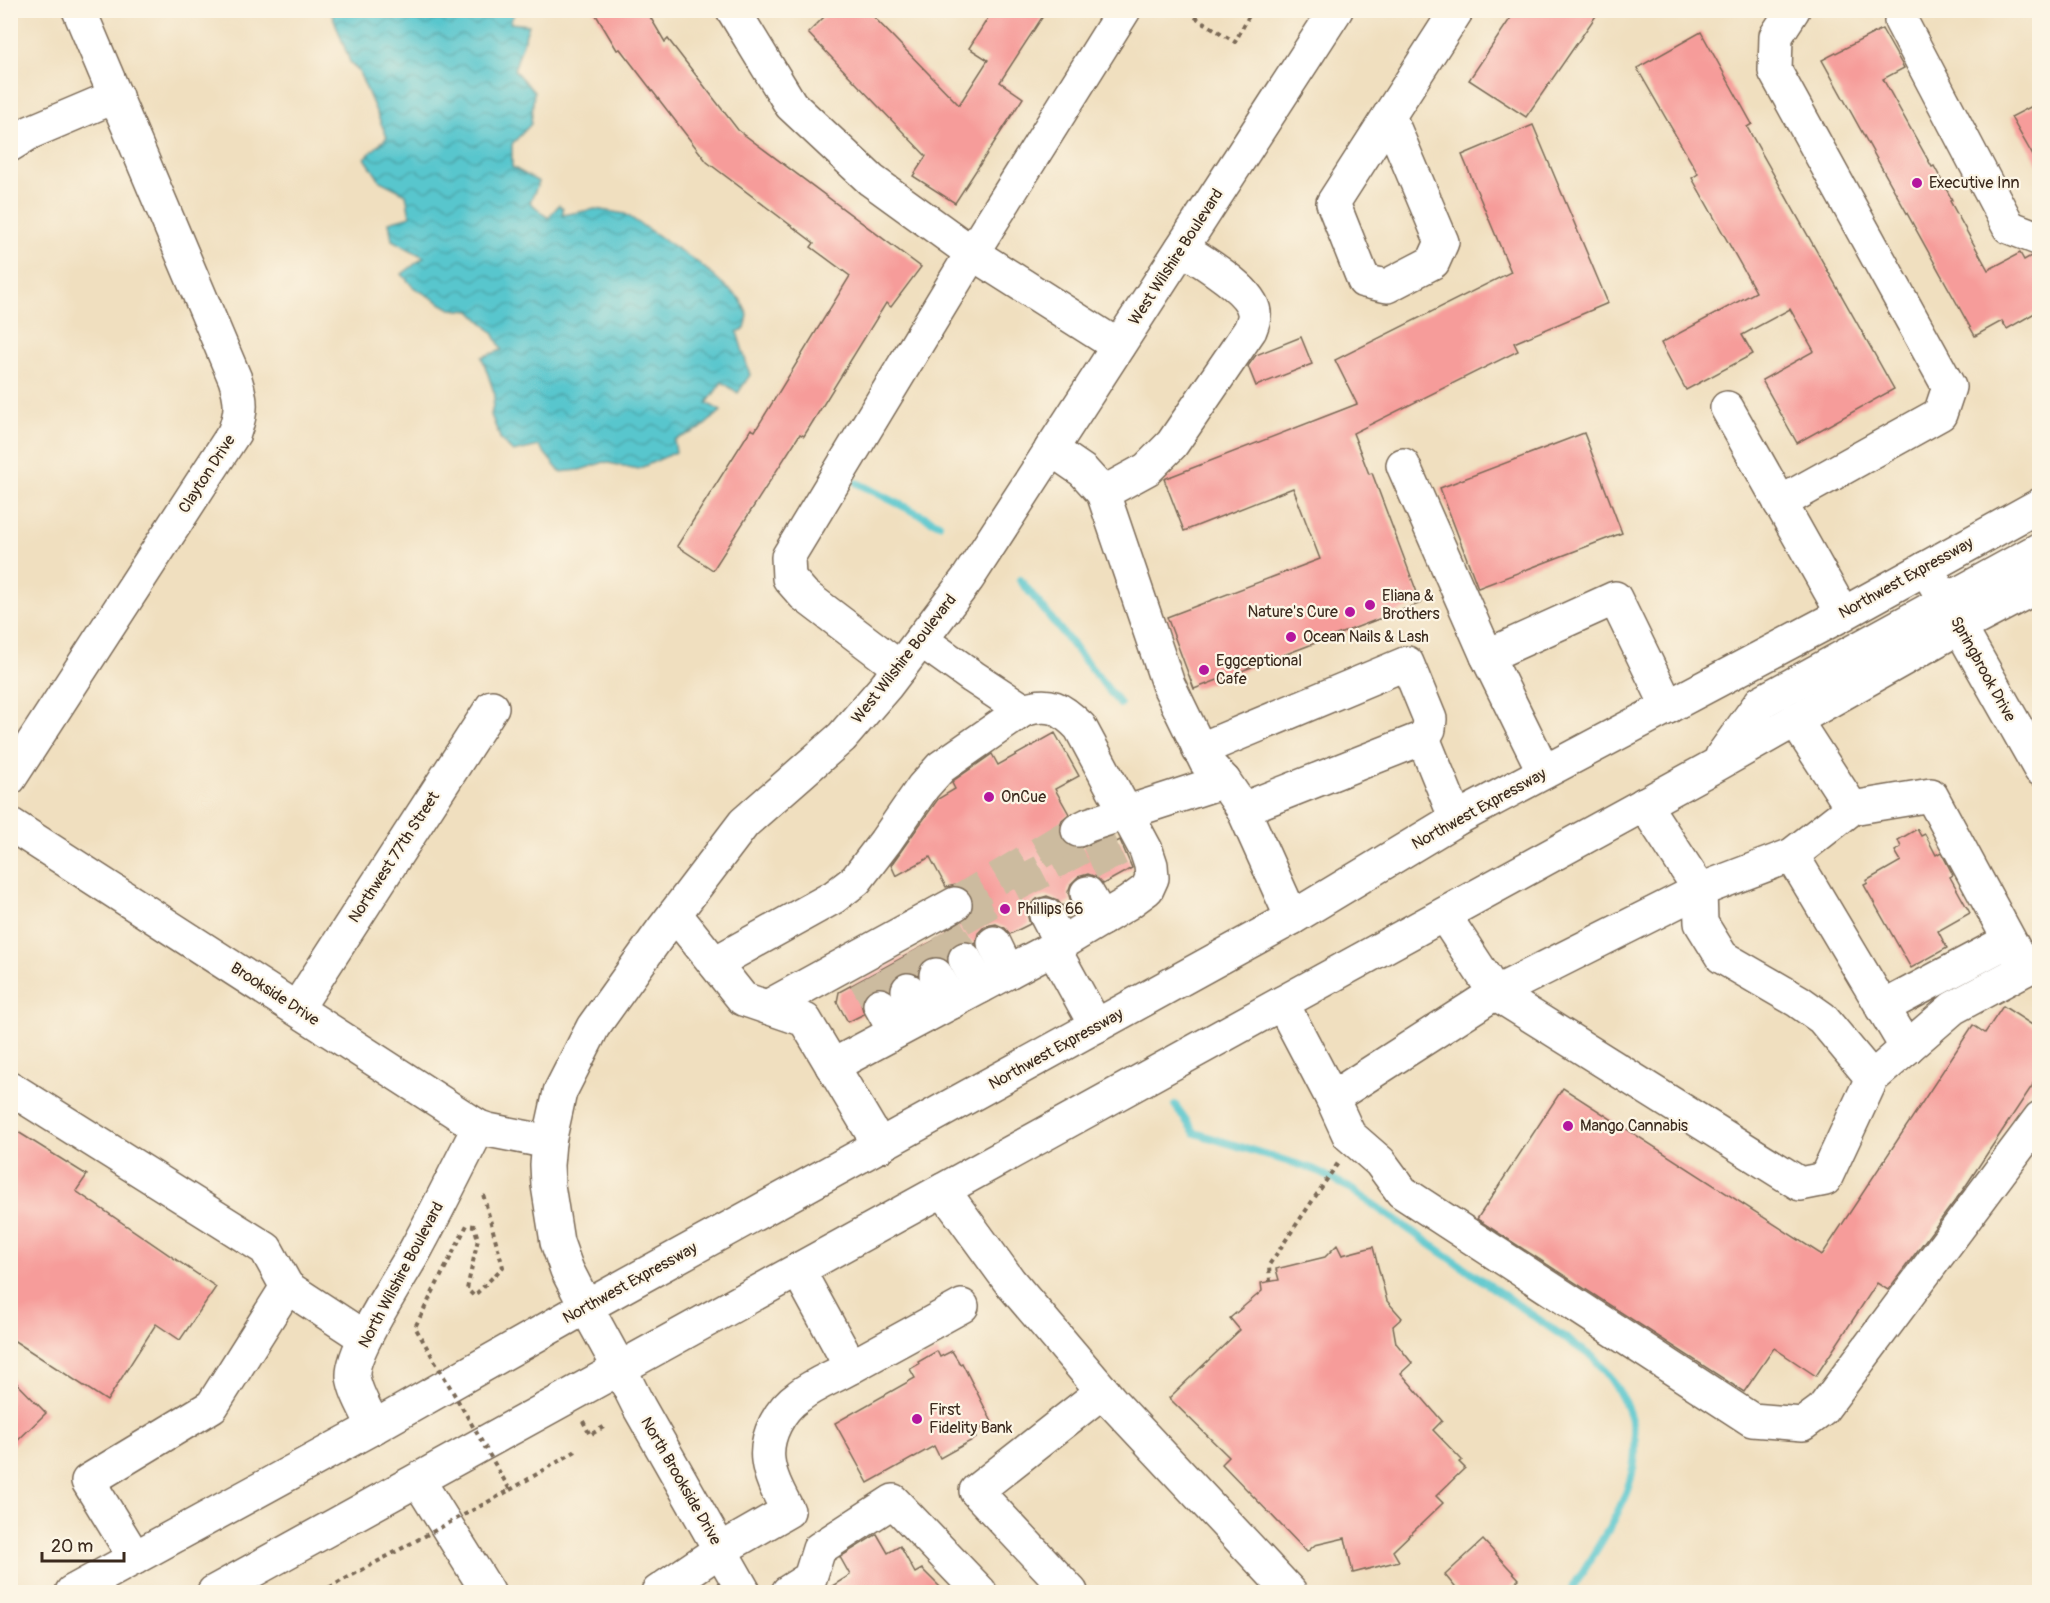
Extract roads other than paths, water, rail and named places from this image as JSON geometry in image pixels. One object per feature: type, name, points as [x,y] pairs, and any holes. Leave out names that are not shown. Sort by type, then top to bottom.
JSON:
[{"type":"main road","name":"Clayton Drive","points":[[10,778],[234,433],[240,418],[241,398],[235,379],[79,10]]},
{"type":"main road","points":[[733,10],[791,105],[871,180],[972,253],[1118,346]]},
{"type":"main road","points":[[900,668],[804,595],[789,578],[788,557],[972,253],[1124,10]]},
{"type":"main road","name":"West Wilshire Boulevard","points":[[586,1306],[567,1270],[557,1242],[547,1165],[549,1142],[560,1092],[593,1028],[744,823],[842,737],[900,668],[968,578],[1336,10]]},
{"type":"main road","points":[[1389,116],[1442,242],[1433,262],[1387,286],[1364,281],[1333,203],[1457,10]]},
{"type":"main road","points":[[1780,502],[1940,414],[1949,387],[1775,71],[1776,36],[1793,10]]},
{"type":"main road","points":[[1901,21],[2008,227],[2040,239]]},
{"type":"main road","points":[[10,145],[31,132],[116,96]]},
{"type":"main road","points":[[1103,493],[1147,468],[1172,444],[1250,330],[1255,314],[1251,301],[1240,289],[1182,248]]},
{"type":"main road","points":[[1727,408],[1843,614]]},
{"type":"main road","points":[[1051,449],[1083,471],[1103,493],[1168,684],[1206,762],[1224,781],[1243,809],[1292,918]]},
{"type":"main road","points":[[1403,465],[1487,656],[1544,772]]},
{"type":"main road","name":"Northwest Expressway","points":[[72,1593],[586,1306],[1292,918],[1456,819],[1843,614],[2040,505]]},
{"type":"main road","points":[[214,1593],[1795,720],[1952,614],[2040,549]]},
{"type":"main road","name":"Springbrook Drive","points":[[1926,568],[2040,770]]},
{"type":"main road","points":[[1716,765],[1761,702],[1952,614],[2040,585]]},
{"type":"main road","points":[[1487,656],[1615,598],[1668,707]]},
{"type":"main road","points":[[921,640],[1023,710]]},
{"type":"main road","points":[[1199,750],[1407,663],[1430,719],[1429,729],[1423,738],[1243,809]]},
{"type":"main road","points":[[715,963],[834,897],[856,880],[923,787],[941,767],[1023,710],[1038,705],[1052,707],[1065,712],[1080,727],[1146,850],[1152,878],[1147,889],[1108,898],[1057,946],[984,973],[911,966],[767,1007]]},
{"type":"main road","name":"Northwest 77th Street","points":[[297,1008],[492,707]]},
{"type":"main road","points":[[1795,720],[1852,808]]},
{"type":"main road","points":[[1423,738],[1456,819]]},
{"type":"main road","points":[[1088,832],[1126,813],[1224,781]]},
{"type":"main road","points":[[1332,1098],[1495,993],[1700,890],[1792,855],[1852,808],[1931,795],[2008,941],[2032,965],[1953,1008],[1872,1078],[1825,1179],[1800,1184],[1495,993],[1444,915]]},
{"type":"main road","points":[[1644,804],[1700,890],[1701,923],[1722,957],[1798,1000],[1822,1018],[1872,1078]]},
{"type":"main road","name":"Brookside Drive","points":[[10,824],[480,1126],[488,1130],[549,1142]]},
{"type":"main road","points":[[1792,855],[1907,1048]]},
{"type":"main road","points":[[675,914],[743,999],[805,1020],[880,1146]]},
{"type":"main road","points":[[1046,915],[1057,946],[1096,1026]]},
{"type":"main road","points":[[1882,1008],[2008,941]]},
{"type":"main road","points":[[984,973],[994,943]]},
{"type":"main road","points":[[832,1066],[911,966]]},
{"type":"main road","points":[[1282,1003],[1349,1135],[1380,1162],[1401,1192],[1752,1420],[1803,1424],[1822,1410],[2040,1118]]},
{"type":"main road","points":[[10,1088],[266,1249],[287,1287],[365,1338]]},
{"type":"main road","name":"North Wilshire Boulevard","points":[[374,1426],[356,1387],[353,1374],[365,1338],[416,1249],[480,1126]]},
{"type":"main road","points":[[943,1190],[1010,1282],[1103,1391],[1290,1593]]},
{"type":"main road","points":[[798,1270],[851,1367]]},
{"type":"main road","points":[[135,1558],[88,1481],[212,1406],[287,1287]]},
{"type":"main road","name":"North Brookside Drive","points":[[586,1306],[639,1407],[744,1593]]},
{"type":"main road","points":[[658,1593],[720,1550],[788,1511],[773,1478],[768,1458],[771,1436],[779,1417],[788,1404],[801,1394],[962,1306]]},
{"type":"main road","points":[[1071,1593],[976,1491],[1103,1391]]},
{"type":"main road","points":[[418,1480],[488,1593]]},
{"type":"main road","points":[[806,1588],[819,1549],[893,1501],[980,1593]]},
{"type":"water","points":[[331,11],[515,11],[510,23],[529,25],[514,70],[534,92],[531,124],[512,144],[512,167],[539,182],[530,202],[548,218],[559,205],[563,208],[563,215],[595,209],[625,214],[700,264],[740,299],[748,315],[745,329],[737,332],[750,375],[738,393],[722,382],[707,403],[721,411],[700,429],[674,440],[676,452],[638,469],[604,462],[580,470],[560,472],[539,446],[513,452],[501,440],[491,415],[495,395],[482,357],[502,350],[493,333],[471,311],[451,309],[413,287],[402,274],[424,257],[392,240],[389,222],[410,216],[406,194],[380,181],[365,158],[387,137],[359,72],[350,62]]},
{"type":"waterway","points":[[857,483],[939,524]]},
{"type":"waterway","points":[[1020,580],[1120,704]]},
{"type":"waterway","points":[[1175,1105],[1195,1133],[1313,1169],[1348,1187],[1594,1358],[1618,1390],[1631,1420],[1635,1449],[1631,1477],[1621,1505],[1607,1533],[1570,1592]]},
{"type":"tunnel","points":[[955,904],[1078,830]]},
{"type":"tunnel","points":[[1059,841],[1087,893]]},
{"type":"tunnel","points":[[1098,841],[1115,878]]},
{"type":"tunnel","points":[[1020,864],[1046,915]]},
{"type":"tunnel","points":[[967,896],[994,943]]},
{"type":"tunnel","points":[[947,930],[965,959]]},
{"type":"tunnel","points":[[921,947],[936,975]]},
{"type":"tunnel","points":[[893,963],[908,990]]},
{"type":"tunnel","points":[[865,978],[880,1005]]},
{"type":"place","name":"Executive Inn","points":[[1917,183]]},
{"type":"place","name":"Eliana & Brothers","points":[[1370,605]]},
{"type":"place","name":"Nature's Cure","points":[[1350,612]]},
{"type":"place","name":"Ocean Nails & Lash","points":[[1291,637]]},
{"type":"place","name":"Eggceptional Cafe","points":[[1204,670]]},
{"type":"place","name":"OnCue","points":[[989,797]]},
{"type":"place","name":"Phillips 66","points":[[1005,909]]},
{"type":"place","name":"Mango Cannabis","points":[[1568,1126]]},
{"type":"place","name":"First Fidelity Bank","points":[[917,1419]]}]
